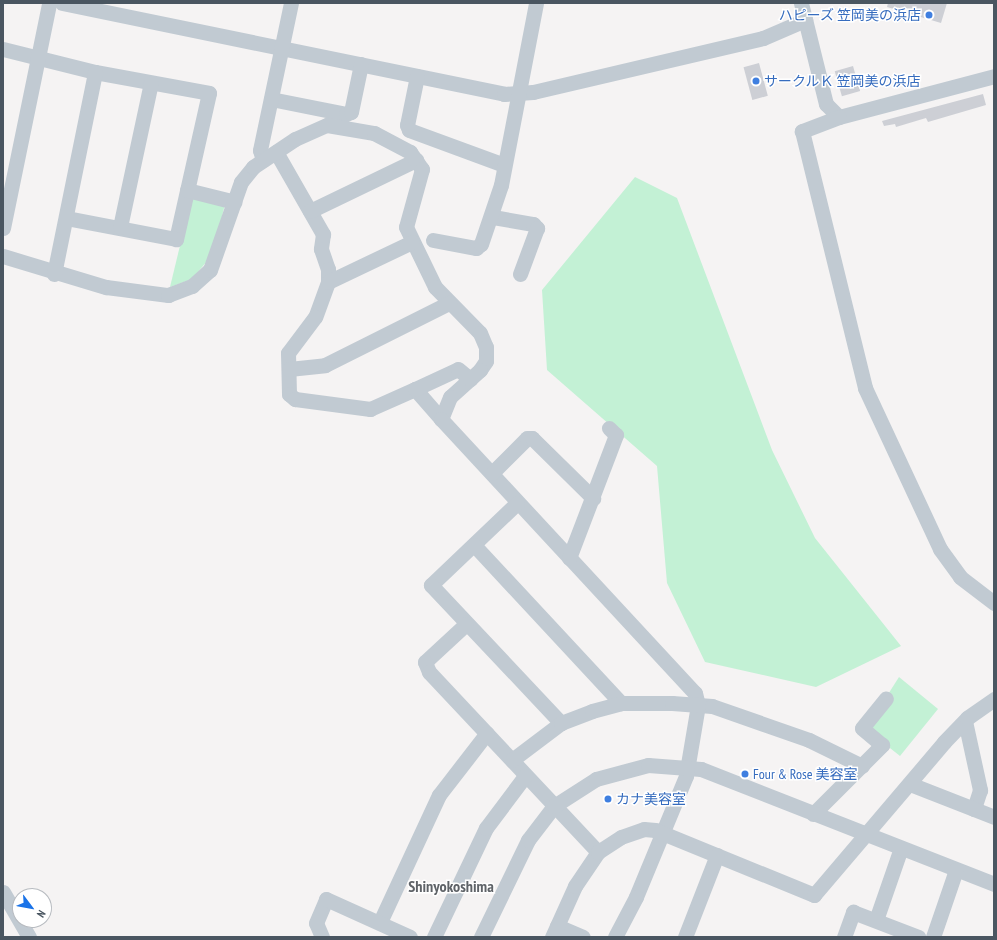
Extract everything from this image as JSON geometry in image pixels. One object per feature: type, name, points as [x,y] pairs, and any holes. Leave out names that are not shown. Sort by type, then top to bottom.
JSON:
[{"type":"street","points":[[3,228],[7,188],[38,59],[49,3]]},
{"type":"street","points":[[62,3],[112,8],[282,48],[417,76],[517,94],[763,38],[805,20]]},
{"type":"street","points":[[291,3],[260,150],[269,156],[310,211],[322,234],[321,249],[328,282],[315,317],[288,353],[289,369],[287,389],[295,399],[370,409],[458,369],[470,379]]},
{"type":"street","points":[[433,240],[476,248],[492,217],[504,165],[536,3]]},
{"type":"street","points":[[800,3],[826,104],[839,117]]},
{"type":"street","points":[[3,49],[38,59],[95,72],[209,93],[176,239],[67,218]]},
{"type":"street","points":[[271,99],[346,114],[351,112],[361,64]]},
{"type":"street","points":[[54,274],[67,218],[95,72]]},
{"type":"street","points":[[417,76],[407,125],[409,130],[504,165]]},
{"type":"street","points":[[994,76],[839,117],[802,131],[865,388],[940,549],[960,577],[994,603]]},
{"type":"street","points":[[120,227],[151,83]]},
{"type":"street","points":[[3,256],[54,274],[106,287],[168,295],[192,286],[210,270],[241,182],[269,156],[316,127],[328,124],[374,133],[410,152],[422,169],[420,182],[407,212],[406,227],[435,287],[480,333],[486,347],[486,361],[470,379],[450,397],[441,419]]},
{"type":"street","points":[[310,211],[416,160]]},
{"type":"street","points":[[187,190],[235,202]]},
{"type":"street","points":[[492,217],[533,224],[537,228],[520,274]]},
{"type":"street","points":[[328,282],[412,242]]},
{"type":"street","points":[[289,369],[325,365],[449,303]]},
{"type":"street","points":[[415,389],[492,473],[517,503],[695,693],[698,705],[689,766],[664,834],[615,937]]},
{"type":"street","points":[[569,558],[616,435],[609,428]]},
{"type":"street","points":[[492,473],[527,438],[532,438],[593,498]]},
{"type":"street","points":[[517,503],[431,584],[466,624],[561,723]]},
{"type":"street","points":[[474,545],[621,703]]},
{"type":"street","points":[[466,624],[426,662],[429,672],[598,852]]},
{"type":"street","points":[[813,814],[882,745],[862,728],[886,698]]},
{"type":"street","points":[[583,937],[555,932],[575,886],[598,852],[620,837],[644,829],[664,834],[814,895],[965,721],[994,699]]},
{"type":"street","points":[[512,760],[561,723],[621,703],[712,706],[809,740],[862,766]]},
{"type":"street","points":[[965,721],[980,790],[974,809]]},
{"type":"street","points":[[380,922],[439,795],[487,733]]},
{"type":"street","points":[[481,937],[528,840],[554,806],[596,779],[622,769],[648,765],[689,766],[994,884]]},
{"type":"street","points":[[434,937],[486,828],[525,776]]},
{"type":"street","points":[[910,784],[994,816]]},
{"type":"street","points":[[876,920],[901,848]]},
{"type":"street","points":[[685,937],[716,855]]},
{"type":"street","points":[[933,937],[956,870]]},
{"type":"street","points":[[3,892],[28,937]]},
{"type":"street","points":[[322,937],[316,923],[326,899],[380,922],[410,937]]},
{"type":"street","points":[[844,937],[853,912],[918,937]]},
{"type":"green space","points":[[635,177],[677,198],[772,450],[815,538],[901,646],[816,687],[705,662],[667,583],[657,466],[547,370],[542,290]]},
{"type":"green space","points":[[192,196],[225,204],[213,254],[192,279],[170,287]]},
{"type":"green space","points":[[899,677],[938,709],[900,756],[866,729]]},
{"type":"building","name":"ハピーズ 笠岡美の浜店","points":[[888,3],[947,3],[941,23],[887,7]]},
{"type":"building","name":"サークルＫ 笠岡美の浜店","points":[[759,63],[768,96],[752,100],[744,67]]},
{"type":"building","points":[[853,66],[860,91],[842,96],[835,71]]},
{"type":"building","points":[[983,94],[986,105],[928,122],[926,118],[896,127],[895,124],[884,126],[882,121]]},
{"type":"place","name":"ハピーズ 笠岡美の浜店","points":[[929,15]]},
{"type":"place","name":"サークルＫ 笠岡美の浜店","points":[[756,81]]},
{"type":"place","name":"Four & Rose 美容室","points":[[745,774]]},
{"type":"place","name":"カナ美容室","points":[[608,799]]},
{"type":"district","name":"Shinyokoshima","points":[[451,886]]}]
